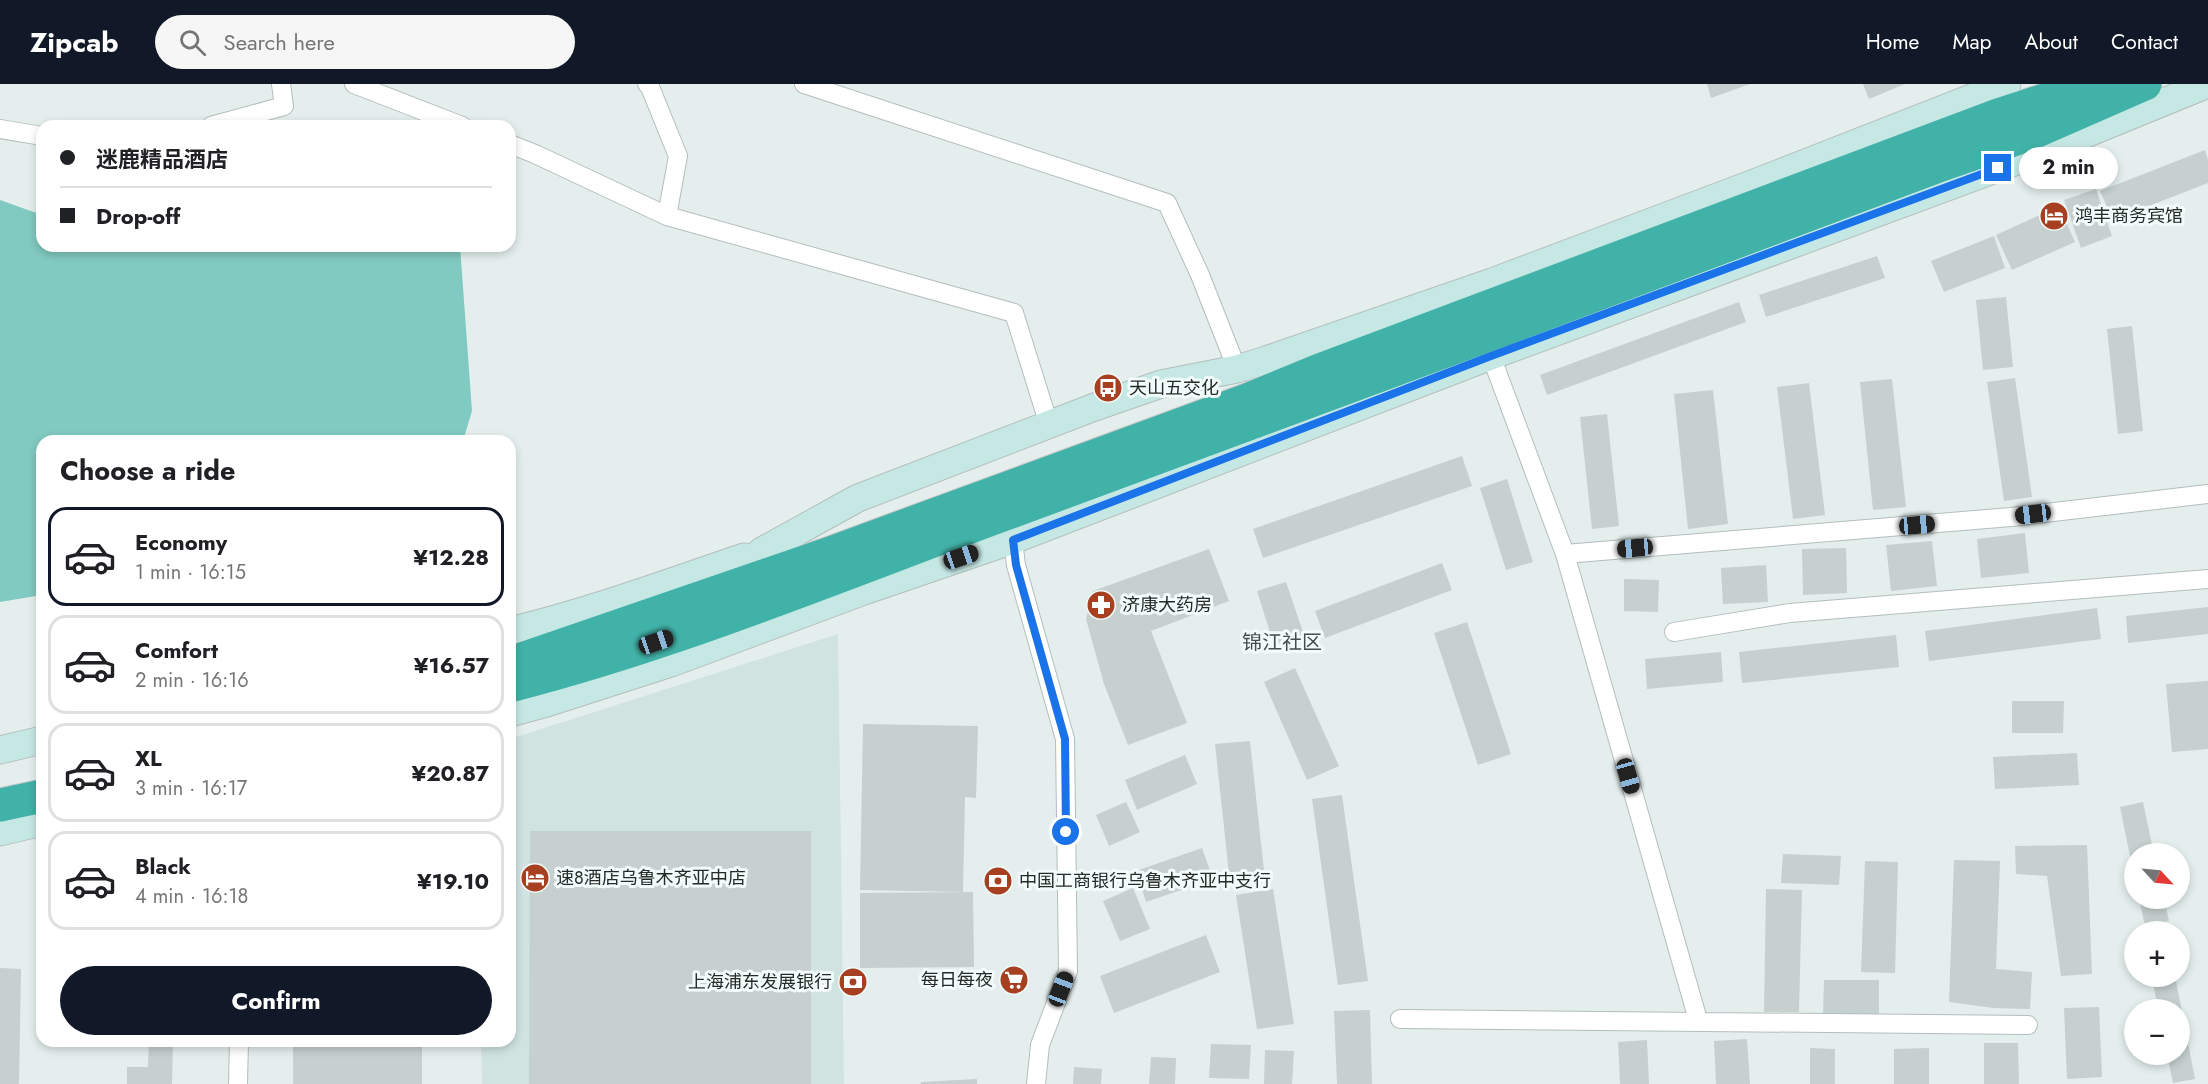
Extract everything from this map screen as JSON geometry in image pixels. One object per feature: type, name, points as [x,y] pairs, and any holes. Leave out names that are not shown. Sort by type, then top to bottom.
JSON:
[{"type":"highway","points":[[1998,115],[2049,84]]},
{"type":"highway","points":[[516,661],[703,598],[1247,400],[1317,371],[2086,84]]},
{"type":"highway","points":[[516,684],[573,670],[800,592],[1276,416],[1936,167],[2033,134],[2145,84]]},
{"type":"highway","points":[[1936,167],[2098,129]]},
{"type":"highway","points":[[677,634],[803,614]]},
{"type":"highway","points":[[0,782],[36,774]]},
{"type":"highway","points":[[0,805],[36,797]]},
{"type":"main road","points":[[516,629],[650,589],[762,551],[831,515],[858,498],[1049,424],[1161,384],[1237,369],[1492,282],[1768,178],[2007,84]]},
{"type":"main road","points":[[516,711],[671,663],[1013,540],[1491,356],[2039,153],[2208,84]]},
{"type":"main road","points":[[703,598],[762,551]]},
{"type":"main road","points":[[0,750],[36,741]]},
{"type":"main road","points":[[0,832],[36,823]]},
{"type":"street","points":[[233,120],[284,106],[281,84]]},
{"type":"street","points":[[354,84],[447,120]]},
{"type":"street","points":[[647,84],[678,156],[667,216]]},
{"type":"street","points":[[804,84],[1167,203],[1200,275],[1237,369]]},
{"type":"street","points":[[0,129],[36,135]]},
{"type":"street","points":[[516,147],[667,216],[1014,313],[1049,424]]},
{"type":"street","points":[[1491,356],[1565,554],[1698,1020]]},
{"type":"street","points":[[1565,554],[2012,517],[2208,494]]},
{"type":"street","points":[[1013,540],[1016,565],[1065,739],[1068,971],[1040,1045],[1036,1084]]},
{"type":"street","points":[[1674,632],[1790,613],[2208,579]]},
{"type":"street","points":[[1400,1019],[1698,1020],[2028,1025]]},
{"type":"street","points":[[238,1084],[239,1047]]},
{"type":"shaded area","points":[[0,200],[36,213],[36,252],[460,252],[472,411],[465,435],[36,435],[36,596],[0,602]]},
{"type":"shaded area","points":[[838,634],[844,1084],[482,1084],[481,1047],[516,1047],[516,737]]},
{"type":"building","points":[[1707,84],[1750,84],[1711,98]]},
{"type":"building","points":[[1863,84],[1905,84],[1869,99]]},
{"type":"building","points":[[2205,150],[2208,160],[2208,183],[2113,220],[2100,191]]},
{"type":"building","points":[[2096,189],[2112,236],[2081,248],[2064,200]]},
{"type":"building","points":[[2059,206],[2075,242],[2012,270],[1996,235]]},
{"type":"building","points":[[1994,236],[2005,268],[1944,292],[1931,261]]},
{"type":"building","points":[[1877,256],[1885,278],[1766,317],[1759,295]]},
{"type":"building","points":[[2006,297],[2013,367],[1983,370],[1976,300]]},
{"type":"building","points":[[1739,302],[1746,322],[1547,395],[1540,375]]},
{"type":"building","points":[[2132,326],[2143,431],[2118,434],[2107,329]]},
{"type":"building","points":[[2015,378],[2032,497],[2004,501],[1987,382]]},
{"type":"building","points":[[1892,379],[1906,507],[1873,510],[1860,382]]},
{"type":"building","points":[[1809,383],[1825,515],[1793,519],[1777,387]]},
{"type":"building","points":[[1713,390],[1728,524],[1688,529],[1674,394]]},
{"type":"building","points":[[1607,414],[1619,526],[1592,529],[1580,417]]},
{"type":"building","points":[[1462,456],[1472,486],[1263,558],[1253,529]]},
{"type":"building","points":[[1507,479],[1533,562],[1506,570],[1480,488]]},
{"type":"building","points":[[2025,533],[2029,573],[1981,578],[1977,539]]},
{"type":"building","points":[[1932,541],[1937,586],[1891,591],[1886,545]]},
{"type":"building","points":[[1846,548],[1847,593],[1803,595],[1802,549]]},
{"type":"building","points":[[1209,549],[1229,601],[1151,631],[1187,723],[1128,745],[1104,684],[1086,619],[1093,591]]},
{"type":"building","points":[[1442,563],[1452,590],[1325,638],[1315,611]]},
{"type":"building","points":[[1766,565],[1768,602],[1723,604],[1721,568]]},
{"type":"building","points":[[1624,579],[1659,580],[1658,612],[1624,611]]},
{"type":"building","points":[[1286,582],[1304,635],[1274,645],[1257,591]]},
{"type":"building","points":[[2208,607],[2208,634],[2128,643],[2126,616]]},
{"type":"building","points":[[2097,608],[2101,639],[1929,661],[1925,631]]},
{"type":"building","points":[[1467,622],[1511,754],[1478,765],[1434,633]]},
{"type":"building","points":[[1896,635],[1899,667],[1742,683],[1739,652]]},
{"type":"building","points":[[1721,652],[1723,682],[1647,689],[1645,659]]},
{"type":"building","points":[[1295,668],[1339,766],[1307,780],[1264,682]]},
{"type":"building","points":[[2208,681],[2208,749],[2172,752],[2166,684]]},
{"type":"building","points":[[2012,701],[2064,701],[2063,733],[2012,733]]},
{"type":"building","points":[[863,724],[978,726],[976,798],[965,797],[963,892],[860,890]]},
{"type":"building","points":[[1250,741],[1265,880],[1230,883],[1215,744]]},
{"type":"building","points":[[2077,753],[2079,785],[1995,789],[1993,757]]},
{"type":"building","points":[[1185,755],[1197,784],[1137,810],[1125,780]]},
{"type":"building","points":[[1342,795],[1368,981],[1338,985],[1312,799]]},
{"type":"building","points":[[1126,802],[1140,832],[1109,846],[1096,815]]},
{"type":"building","points":[[2143,802],[2152,843],[2127,843],[2120,807]]},
{"type":"building","points":[[530,831],[811,831],[811,1084],[529,1084]]},
{"type":"building","points":[[2087,845],[2092,974],[2061,976],[2047,876],[2016,874],[2015,846]]},
{"type":"building","points":[[1202,848],[1213,879],[1146,902],[1136,871]]},
{"type":"building","points":[[1783,854],[1841,856],[1839,885],[1781,883]]},
{"type":"building","points":[[1954,860],[2000,861],[1996,969],[2032,972],[2030,1009],[1993,1008],[1949,1002]]},
{"type":"building","points":[[1865,861],[1898,862],[1895,973],[1861,972]]},
{"type":"building","points":[[1133,888],[1150,929],[1120,941],[1103,901]]},
{"type":"building","points":[[1273,889],[1294,1024],[1257,1029],[1236,895]]},
{"type":"building","points":[[1766,889],[1802,890],[1799,1012],[1764,1012]]},
{"type":"building","points":[[973,892],[974,967],[860,968],[860,893]]},
{"type":"building","points":[[2141,909],[2166,909],[2169,921],[2144,921]]},
{"type":"building","points":[[1206,935],[1220,972],[1114,1013],[1100,976]]},
{"type":"building","points":[[0,968],[21,969],[19,1084],[0,1084]]},
{"type":"building","points":[[1824,980],[1879,980],[1879,1014],[1823,1014]]},
{"type":"building","points":[[2154,987],[2177,987],[2179,999],[2156,999]]},
{"type":"building","points":[[2099,1007],[2102,1077],[2067,1079],[2064,1008]]},
{"type":"building","points":[[1370,1010],[1372,1084],[1337,1084],[1334,1011]]},
{"type":"building","points":[[1747,1039],[1750,1084],[1716,1084],[1714,1041]]},
{"type":"building","points":[[1647,1040],[1649,1084],[1620,1084],[1618,1042]]},
{"type":"building","points":[[1984,1043],[2018,1043],[2019,1084],[1984,1084]]},
{"type":"building","points":[[1211,1044],[1251,1045],[1249,1079],[1209,1078]]},
{"type":"building","points":[[149,1047],[173,1047],[172,1084],[127,1084],[127,1067],[148,1067]]},
{"type":"building","points":[[293,1047],[422,1047],[422,1084],[293,1084]]},
{"type":"building","points":[[1810,1048],[1835,1049],[1835,1084],[1810,1084]]},
{"type":"building","points":[[1929,1048],[1929,1084],[1894,1084],[1894,1049]]},
{"type":"building","points":[[1265,1050],[1294,1051],[1292,1084],[1264,1084]]},
{"type":"building","points":[[2190,1053],[2195,1079],[2173,1083],[2169,1065],[2190,1065]]},
{"type":"building","points":[[1151,1057],[1176,1058],[1175,1084],[1149,1084]]},
{"type":"building","points":[[1074,1067],[1102,1069],[1101,1084],[1073,1084]]},
{"type":"building","points":[[977,1079],[977,1084],[921,1084],[921,1082]]},
{"type":"place","name":"鸿丰商务宾馆","points":[[2054,216]]},
{"type":"place","name":"天山五交化","points":[[1108,388]]},
{"type":"place","name":"济康大药房","points":[[1101,605]]},
{"type":"place","name":"速8酒店乌鲁木齐亚中店","points":[[535,878]]},
{"type":"place","name":"中国工商银行乌鲁木齐亚中支行","points":[[998,881]]},
{"type":"place","name":"每日每夜","points":[[1014,980]]},
{"type":"place","name":"上海浦东发展银行","points":[[853,982]]},
{"type":"district","name":"锦江社区","points":[[1282,642]]},
{"type":"route","points":[[1066,832],[1065,739],[1016,565],[1013,540],[1491,356],[1998,168]]}]
